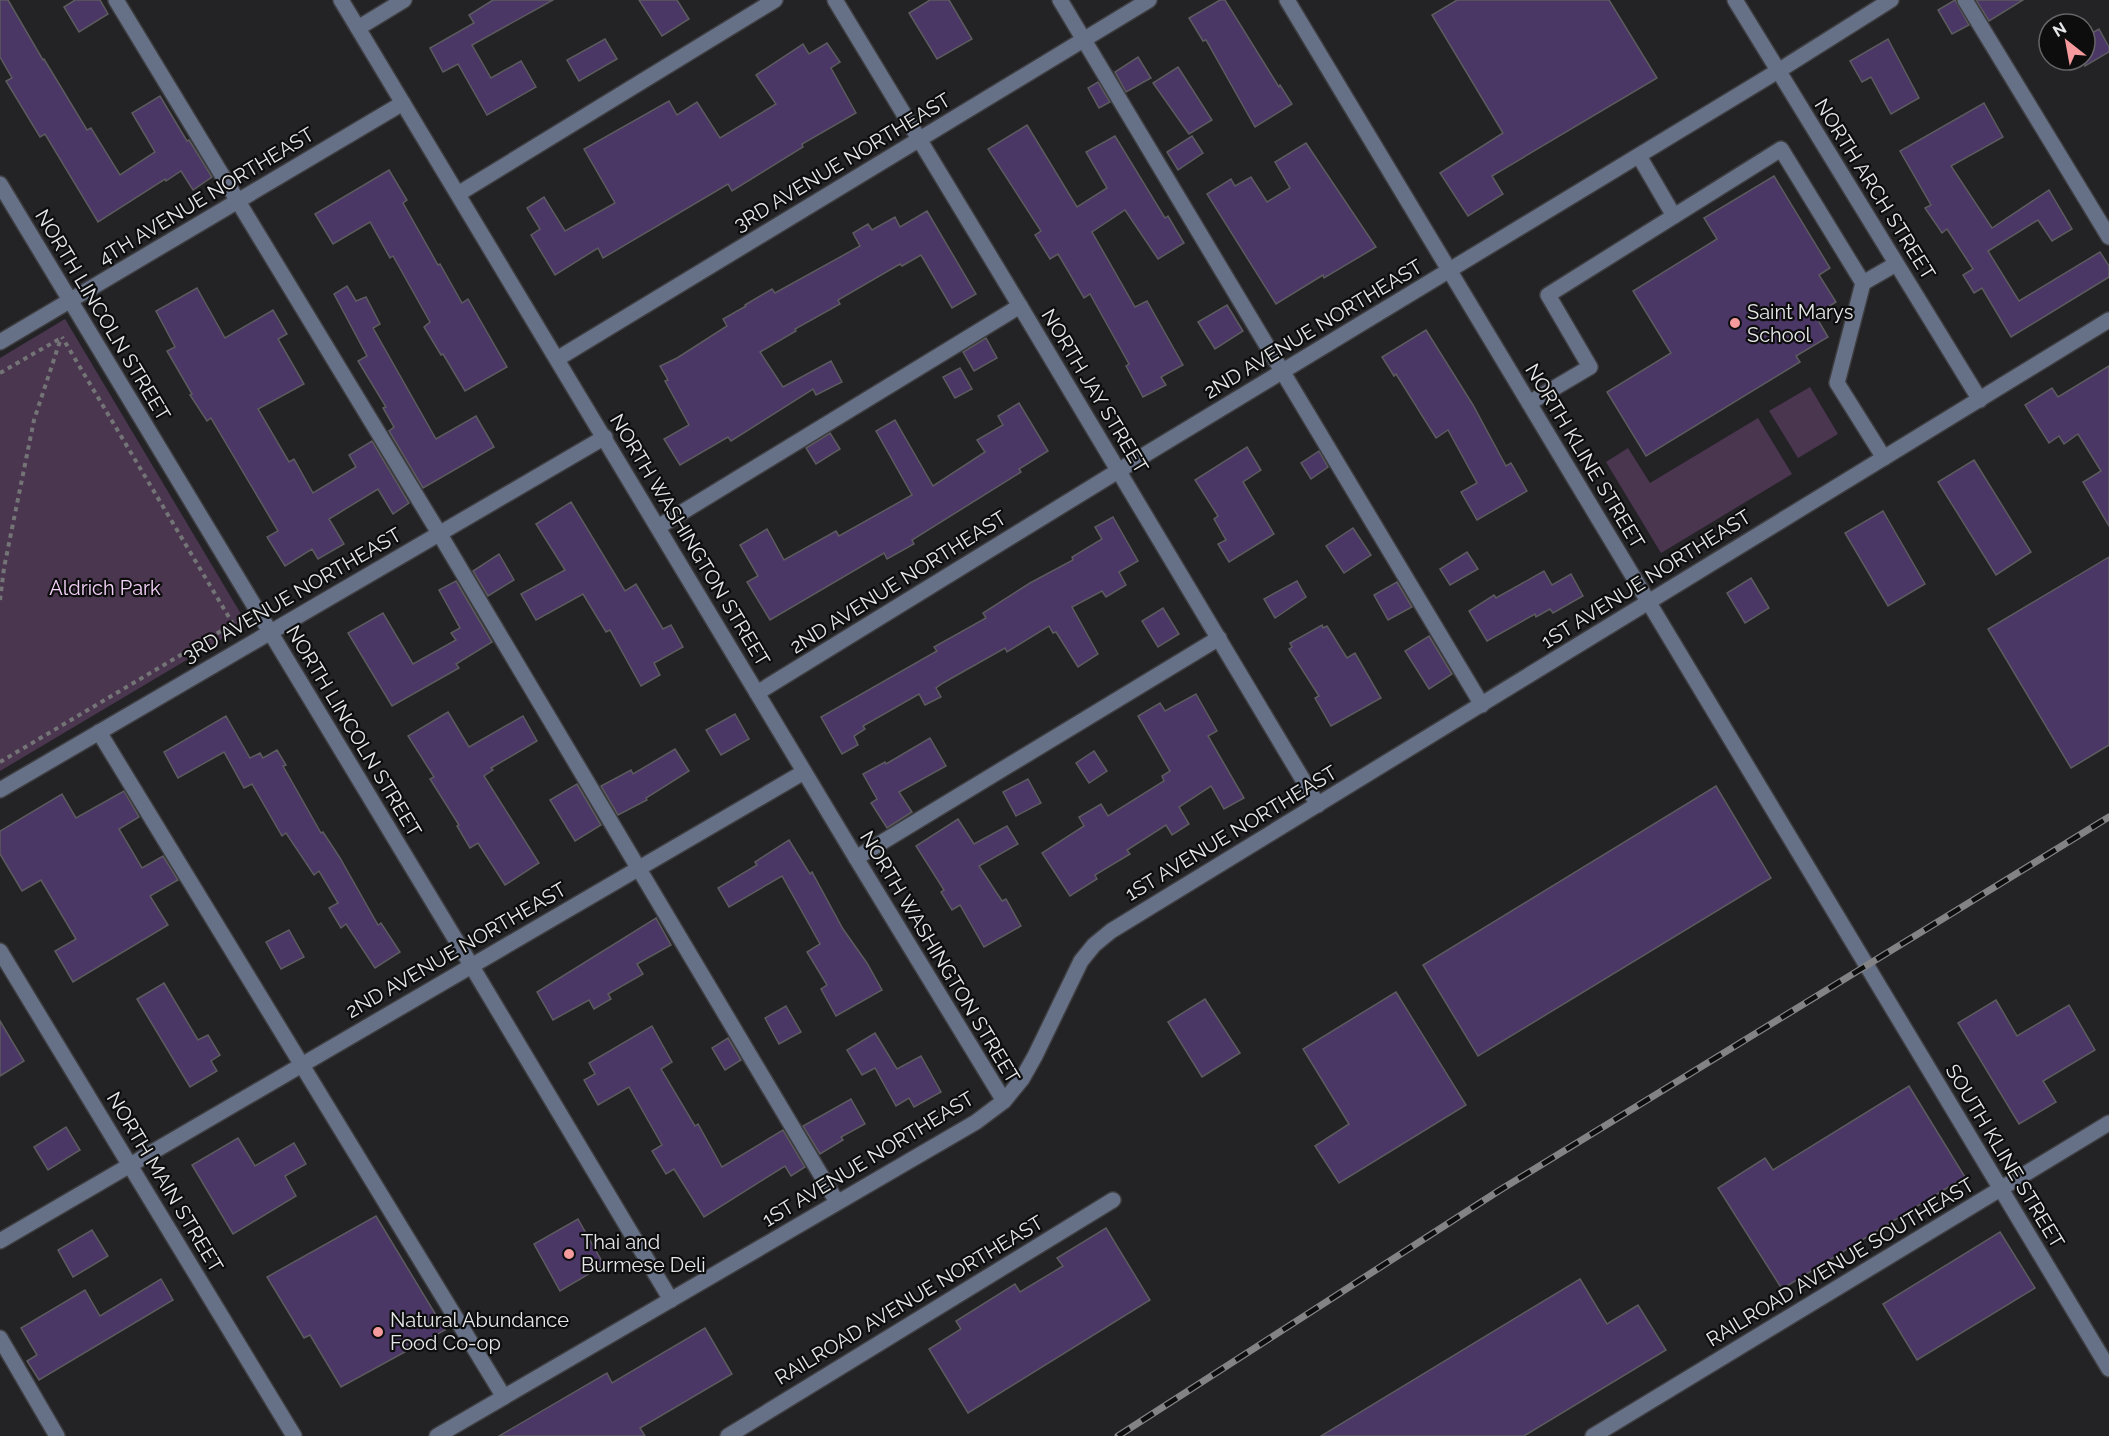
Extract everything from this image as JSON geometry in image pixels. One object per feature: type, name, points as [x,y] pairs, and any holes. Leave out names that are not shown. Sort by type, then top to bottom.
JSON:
[{"type":"street","points":[[116,0],[439,533],[837,1202]]},
{"type":"street","name":"NORTH WASHINGTON STREET","points":[[341,0],[1004,1101]]},
{"type":"street","points":[[358,28],[404,0]]},
{"type":"street","points":[[458,194],[775,0]]},
{"type":"street","name":"NORTH JAY STREET","points":[[835,0],[1318,805]]},
{"type":"street","points":[[1060,0],[1482,705]]},
{"type":"street","name":"3RD AVENUE NORTHEAST","points":[[557,359],[1149,0]]},
{"type":"street","name":"NORTH KLINE STREET","points":[[1287,0],[1865,964]]},
{"type":"street","name":"NORTH ARCH STREET","points":[[1735,0],[1980,400]]},
{"type":"street","name":"2ND AVENUE NORTHEAST","points":[[757,693],[1891,0]]},
{"type":"street","points":[[1965,0],[2109,237]]},
{"type":"street","name":"4TH AVENUE NORTHEAST","points":[[0,342],[403,104]]},
{"type":"street","points":[[1529,403],[1590,367],[1548,295],[1781,149],[1863,283]]},
{"type":"street","points":[[1639,156],[1674,216]]},
{"type":"street","name":"NORTH LINCOLN STREET","points":[[0,184],[471,965],[670,1300]]},
{"type":"street","points":[[1884,458],[1837,383],[1863,283],[1896,264]]},
{"type":"street","points":[[658,527],[1020,306]]},
{"type":"street","name":"1ST AVENUE NORTHEAST","points":[[437,1436],[976,1122],[1004,1101],[1022,1079],[1035,1056],[1082,961],[1094,945],[1110,931],[2109,320]]},
{"type":"street","name":"3RD AVENUE NORTHEAST","points":[[0,790],[605,437]]},
{"type":"street","points":[[856,858],[1219,638]]},
{"type":"street","points":[[99,732],[504,1397]]},
{"type":"street","name":"2ND AVENUE NORTHEAST","points":[[0,1241],[804,772]]},
{"type":"street","name":"NORTH MAIN STREET","points":[[0,951],[294,1436]]},
{"type":"street","name":"SOUTH KLINE STREET","points":[[1865,964],[2109,1369]]},
{"type":"street","name":"RAILROAD AVENUE SOUTHEAST","points":[[1593,1436],[2109,1123]]},
{"type":"street","name":"RAILROAD AVENUE NORTHEAST","points":[[728,1436],[1113,1200]]},
{"type":"street","points":[[0,1338],[57,1436]]},
{"type":"path","points":[[0,373],[62,337]]},
{"type":"path","points":[[0,600],[4,568],[34,420],[62,337]]},
{"type":"path","points":[[0,762],[233,624],[62,337]]},
{"type":"green space","name":"Aldrich Park","points":[[65,319],[247,624],[0,771],[0,358]]},
{"type":"green space","points":[[1810,387],[1838,434],[1798,458],[1769,411]]},
{"type":"green space","points":[[1758,418],[1792,474],[1661,553],[1606,462],[1628,448],[1650,483]]},
{"type":"building","points":[[0,0],[8,0],[87,130],[91,128],[120,175],[155,152],[132,113],[160,96],[212,177],[193,190],[181,171],[98,222],[45,134],[40,137],[6,81],[12,78],[0,57]]},
{"type":"building","points":[[75,0],[100,0],[108,14],[79,32],[64,7]]},
{"type":"building","points":[[493,0],[553,0],[472,45],[491,78],[521,61],[536,87],[487,115],[458,64],[443,72],[430,48],[474,23],[469,15]]},
{"type":"building","points":[[639,0],[677,0],[689,19],[662,36]]},
{"type":"building","points":[[930,0],[949,0],[972,39],[937,59],[909,13]]},
{"type":"building","points":[[1220,0],[1225,0],[1292,104],[1255,127],[1206,40],[1203,41],[1189,18]]},
{"type":"building","points":[[1457,0],[1609,0],[1657,78],[1492,176],[1503,194],[1468,216],[1440,173],[1503,133],[1432,15]]},
{"type":"building","points":[[1955,0],[1969,25],[1952,34],[1938,10]]},
{"type":"building","points":[[1976,0],[2023,0],[1989,21]]},
{"type":"building","points":[[2099,29],[2109,47],[2109,52],[2097,59],[2097,30]]},
{"type":"building","points":[[605,39],[617,59],[579,81],[567,60]]},
{"type":"building","points":[[1888,39],[1919,98],[1891,114],[1871,77],[1862,82],[1850,61]]},
{"type":"building","points":[[827,43],[840,62],[831,68],[856,113],[802,144],[803,147],[732,191],[728,184],[603,258],[598,248],[555,275],[531,235],[540,229],[527,208],[544,197],[565,231],[615,203],[584,149],[669,101],[677,115],[697,102],[720,138],[776,104],[756,75],[803,44],[809,54]]},
{"type":"building","points":[[1138,57],[1151,78],[1126,92],[1115,72]]},
{"type":"building","points":[[1178,67],[1212,120],[1189,134],[1153,83]]},
{"type":"building","points":[[1098,82],[1110,102],[1099,108],[1088,88]]},
{"type":"building","points":[[1984,103],[2003,137],[1951,166],[1992,228],[2049,190],[2072,229],[2052,241],[2038,220],[1988,251],[2019,301],[2100,252],[2109,266],[2109,277],[2011,337],[1982,288],[1974,293],[1963,275],[1973,269],[1947,229],[1942,233],[1925,208],[1931,205],[1900,151]]},
{"type":"building","points":[[1027,125],[1077,207],[1107,188],[1086,152],[1115,136],[1165,218],[1168,216],[1184,243],[1158,259],[1125,210],[1092,232],[1135,307],[1147,301],[1183,365],[1161,377],[1166,385],[1143,397],[1126,366],[1129,364],[1090,294],[1084,298],[1058,254],[1050,259],[1035,235],[1041,231],[988,149]]},
{"type":"building","points":[[1192,136],[1203,153],[1178,170],[1167,152]]},
{"type":"building","points":[[1306,143],[1376,247],[1324,278],[1323,275],[1276,304],[1207,194],[1231,179],[1235,186],[1251,177],[1267,202],[1290,188],[1275,162]]},
{"type":"building","points":[[389,170],[407,200],[403,203],[438,265],[440,264],[462,303],[468,299],[507,367],[465,391],[424,327],[430,322],[393,256],[390,258],[370,222],[333,244],[315,214]]},
{"type":"building","points":[[1774,176],[1830,268],[1819,275],[1836,302],[1815,315],[1828,337],[1796,356],[1800,362],[1646,456],[1607,392],[1671,353],[1633,291],[1717,239],[1704,218]]},
{"type":"building","points":[[927,211],[976,294],[952,308],[921,255],[902,266],[900,264],[838,300],[840,304],[760,352],[783,387],[831,361],[842,382],[816,395],[813,389],[731,441],[728,437],[680,465],[664,439],[689,425],[665,381],[668,380],[660,366],[677,358],[727,326],[723,319],[745,305],[772,289],[775,293],[860,246],[853,233],[868,224],[872,230],[895,217],[900,227]]},
{"type":"building","points":[[347,286],[356,301],[366,297],[380,324],[373,328],[436,439],[476,416],[494,447],[423,488],[389,431],[394,427],[383,408],[386,407],[358,361],[367,356],[334,294]]},
{"type":"building","points":[[197,288],[225,338],[273,310],[287,334],[278,339],[304,384],[258,409],[289,462],[294,459],[313,493],[356,467],[349,455],[372,441],[409,503],[393,514],[378,489],[329,519],[344,544],[318,559],[312,549],[285,566],[267,537],[278,531],[211,418],[207,421],[190,395],[192,394],[167,351],[175,347],[156,311]]},
{"type":"building","points":[[1227,305],[1243,331],[1215,349],[1198,322]]},
{"type":"building","points":[[1426,330],[1473,405],[1506,466],[1511,463],[1527,491],[1477,520],[1461,492],[1477,483],[1448,430],[1436,438],[1396,374],[1394,376],[1382,357]]},
{"type":"building","points":[[986,338],[997,358],[974,371],[963,352]]},
{"type":"building","points":[[2109,366],[2109,526],[2083,482],[2101,471],[2078,434],[2064,444],[2059,436],[2049,443],[2025,405],[2052,388],[2058,397]]},
{"type":"building","points":[[960,368],[972,389],[955,398],[943,377]]},
{"type":"building","points":[[1019,403],[1048,451],[1019,469],[1021,472],[912,540],[914,544],[887,559],[884,553],[770,620],[747,582],[758,576],[740,545],[767,529],[784,560],[836,531],[839,536],[912,495],[876,431],[895,420],[933,486],[985,452],[977,440],[1003,425],[998,416]]},
{"type":"building","points":[[830,433],[840,449],[816,464],[806,448]]},
{"type":"building","points":[[1247,447],[1261,470],[1243,482],[1274,534],[1229,562],[1218,544],[1226,540],[1214,519],[1218,516],[1195,480]]},
{"type":"building","points":[[1319,451],[1328,467],[1311,479],[1301,463]]},
{"type":"building","points":[[1974,460],[2031,552],[1996,575],[1938,482]]},
{"type":"building","points":[[571,502],[625,591],[636,584],[663,629],[671,625],[683,647],[654,663],[660,675],[641,686],[610,630],[606,632],[583,594],[536,620],[521,594],[565,570],[536,524]]},
{"type":"building","points":[[1883,511],[1925,584],[1888,606],[1845,533]]},
{"type":"building","points":[[1113,517],[1138,561],[1119,572],[1126,585],[1106,597],[1102,591],[1072,607],[1098,654],[1078,667],[1056,632],[1053,633],[1049,626],[1007,652],[1005,648],[943,683],[936,688],[941,697],[925,705],[919,694],[863,726],[865,729],[854,736],[858,745],[842,754],[821,717],[937,651],[934,647],[986,618],[983,613],[1030,583],[1073,560],[1072,557],[1102,539],[1095,527]]},
{"type":"building","points":[[1353,528],[1371,555],[1344,573],[1326,546]]},
{"type":"building","points":[[1467,552],[1478,569],[1450,585],[1440,569]]},
{"type":"building","points":[[499,554],[514,580],[488,596],[473,571]]},
{"type":"building","points":[[2109,557],[2109,745],[2071,768],[1988,629]]},
{"type":"building","points":[[1544,571],[1552,585],[1571,574],[1583,596],[1553,613],[1550,609],[1536,617],[1535,614],[1487,641],[1469,611],[1494,595],[1496,598]]},
{"type":"building","points":[[1751,578],[1769,608],[1745,623],[1727,593]]},
{"type":"building","points":[[456,581],[492,642],[456,664],[459,668],[392,706],[348,633],[383,613],[413,664],[456,640],[451,633],[460,628],[439,590]]},
{"type":"building","points":[[1297,581],[1306,597],[1275,618],[1264,599]]},
{"type":"building","points":[[1397,582],[1412,607],[1388,620],[1374,595]]},
{"type":"building","points":[[1163,608],[1179,634],[1158,647],[1142,621]]},
{"type":"building","points":[[1322,625],[1323,628],[1327,626],[1347,658],[1355,653],[1381,698],[1331,726],[1315,698],[1319,696],[1289,649],[1292,647],[1290,643]]},
{"type":"building","points":[[1429,636],[1452,674],[1429,689],[1405,651]]},
{"type":"building","points":[[1196,694],[1217,731],[1208,736],[1244,798],[1224,809],[1211,786],[1179,807],[1189,824],[1172,835],[1166,825],[1127,850],[1130,854],[1095,875],[1097,879],[1070,896],[1042,853],[1084,826],[1079,817],[1101,804],[1108,816],[1164,781],[1162,776],[1170,771],[1138,716],[1160,703],[1165,711]]},
{"type":"building","points":[[448,712],[469,747],[523,716],[537,741],[491,768],[493,770],[484,776],[539,863],[505,885],[478,843],[470,848],[457,826],[459,825],[430,779],[434,777],[408,736]]},
{"type":"building","points":[[735,714],[749,739],[721,755],[706,730]]},
{"type":"building","points":[[226,716],[250,758],[260,753],[263,758],[277,750],[286,765],[283,766],[321,833],[323,832],[340,858],[378,925],[381,923],[400,952],[375,968],[346,924],[341,928],[329,908],[338,903],[319,871],[314,875],[286,833],[282,836],[252,784],[244,788],[224,752],[178,778],[164,752]]},
{"type":"building","points":[[930,738],[946,766],[899,792],[912,812],[887,828],[871,803],[877,799],[863,774],[885,762],[886,764]]},
{"type":"building","points":[[675,749],[689,771],[646,798],[647,800],[618,815],[601,786],[631,770],[633,774]]},
{"type":"building","points":[[1094,751],[1107,771],[1089,783],[1076,763]]},
{"type":"building","points":[[1028,779],[1041,803],[1016,816],[1003,792]]},
{"type":"building","points":[[577,784],[601,825],[575,841],[550,800]]},
{"type":"building","points":[[1716,786],[1771,878],[1478,1056],[1423,965]]},
{"type":"building","points":[[124,791],[139,817],[119,829],[142,868],[163,856],[178,880],[150,896],[168,925],[73,982],[55,951],[76,939],[41,880],[22,891],[0,854],[0,831],[62,794],[76,818]]},
{"type":"building","points":[[958,819],[974,844],[1007,826],[1018,844],[979,866],[1002,901],[1006,899],[1021,926],[984,947],[960,905],[952,910],[941,892],[944,890],[916,846]]},
{"type":"building","points":[[789,840],[810,874],[812,872],[843,929],[867,963],[882,990],[836,1016],[821,989],[827,985],[807,952],[820,944],[782,876],[729,907],[718,888],[757,865],[755,862]]},
{"type":"building","points":[[656,918],[671,945],[637,964],[643,974],[608,994],[611,999],[594,1009],[589,1000],[553,1020],[537,992]]},
{"type":"building","points":[[289,930],[304,957],[281,969],[266,942]]},
{"type":"building","points":[[164,983],[198,1040],[208,1035],[220,1055],[211,1061],[217,1071],[190,1087],[137,999]]},
{"type":"building","points":[[1396,992],[1466,1105],[1339,1183],[1315,1146],[1349,1124],[1303,1049]]},
{"type":"building","points":[[1205,999],[1240,1053],[1202,1077],[1168,1022]]},
{"type":"building","points":[[1996,1000],[2017,1036],[2069,1005],[2095,1050],[2043,1081],[2056,1102],[2019,1124],[1958,1023]]},
{"type":"building","points":[[786,1006],[801,1032],[779,1044],[765,1018]]},
{"type":"building","points":[[0,1021],[24,1061],[0,1076]]},
{"type":"building","points":[[652,1026],[672,1062],[661,1069],[695,1126],[698,1124],[722,1167],[783,1130],[805,1167],[791,1176],[785,1166],[704,1217],[674,1169],[666,1174],[652,1151],[662,1145],[629,1087],[598,1105],[584,1080],[595,1074],[589,1063]]},
{"type":"building","points":[[875,1033],[897,1069],[921,1056],[941,1092],[914,1107],[909,1098],[896,1106],[875,1068],[862,1075],[847,1050]]},
{"type":"building","points":[[728,1038],[741,1060],[725,1070],[712,1048]]},
{"type":"building","points":[[1909,1086],[1965,1177],[1782,1289],[1718,1188],[1765,1158],[1773,1170]]},
{"type":"building","points":[[851,1099],[865,1124],[841,1137],[843,1140],[820,1154],[803,1126]]},
{"type":"building","points":[[66,1127],[80,1150],[48,1170],[34,1147]]},
{"type":"building","points":[[238,1138],[255,1166],[294,1143],[306,1164],[285,1176],[296,1196],[233,1234],[192,1165]]},
{"type":"building","points":[[376,1216],[445,1330],[341,1387],[310,1335],[304,1338],[267,1277]]},
{"type":"building","name":"Thai and Burmese Deli","points":[[578,1219],[604,1265],[560,1291],[534,1244]]},
{"type":"building","points":[[1106,1228],[1150,1300],[968,1413],[929,1349],[961,1329],[956,1321],[1015,1284],[1020,1292],[1063,1266],[1057,1258]]},
{"type":"building","points":[[92,1230],[108,1256],[73,1277],[58,1250]]},
{"type":"building","points":[[2000,1232],[2035,1288],[1917,1360],[1883,1304]]},
{"type":"building","points":[[161,1279],[173,1300],[39,1380],[27,1361],[37,1355],[21,1328],[85,1290],[100,1316]]},
{"type":"building","points":[[1580,1279],[1607,1324],[1638,1305],[1666,1350],[1524,1436],[1321,1436]]},
{"type":"building","points":[[705,1328],[732,1374],[640,1428],[645,1436],[499,1436],[607,1373],[612,1383]]},
{"type":"railway","points":[[1118,1436],[1500,1190],[2109,817]]},
{"type":"place","name":"Saint Marys School","points":[[1735,323]]},
{"type":"place","name":"Thai and Burmese Deli","points":[[569,1254]]},
{"type":"place","name":"Natural Abundance Food Co-op","points":[[378,1332]]}]
